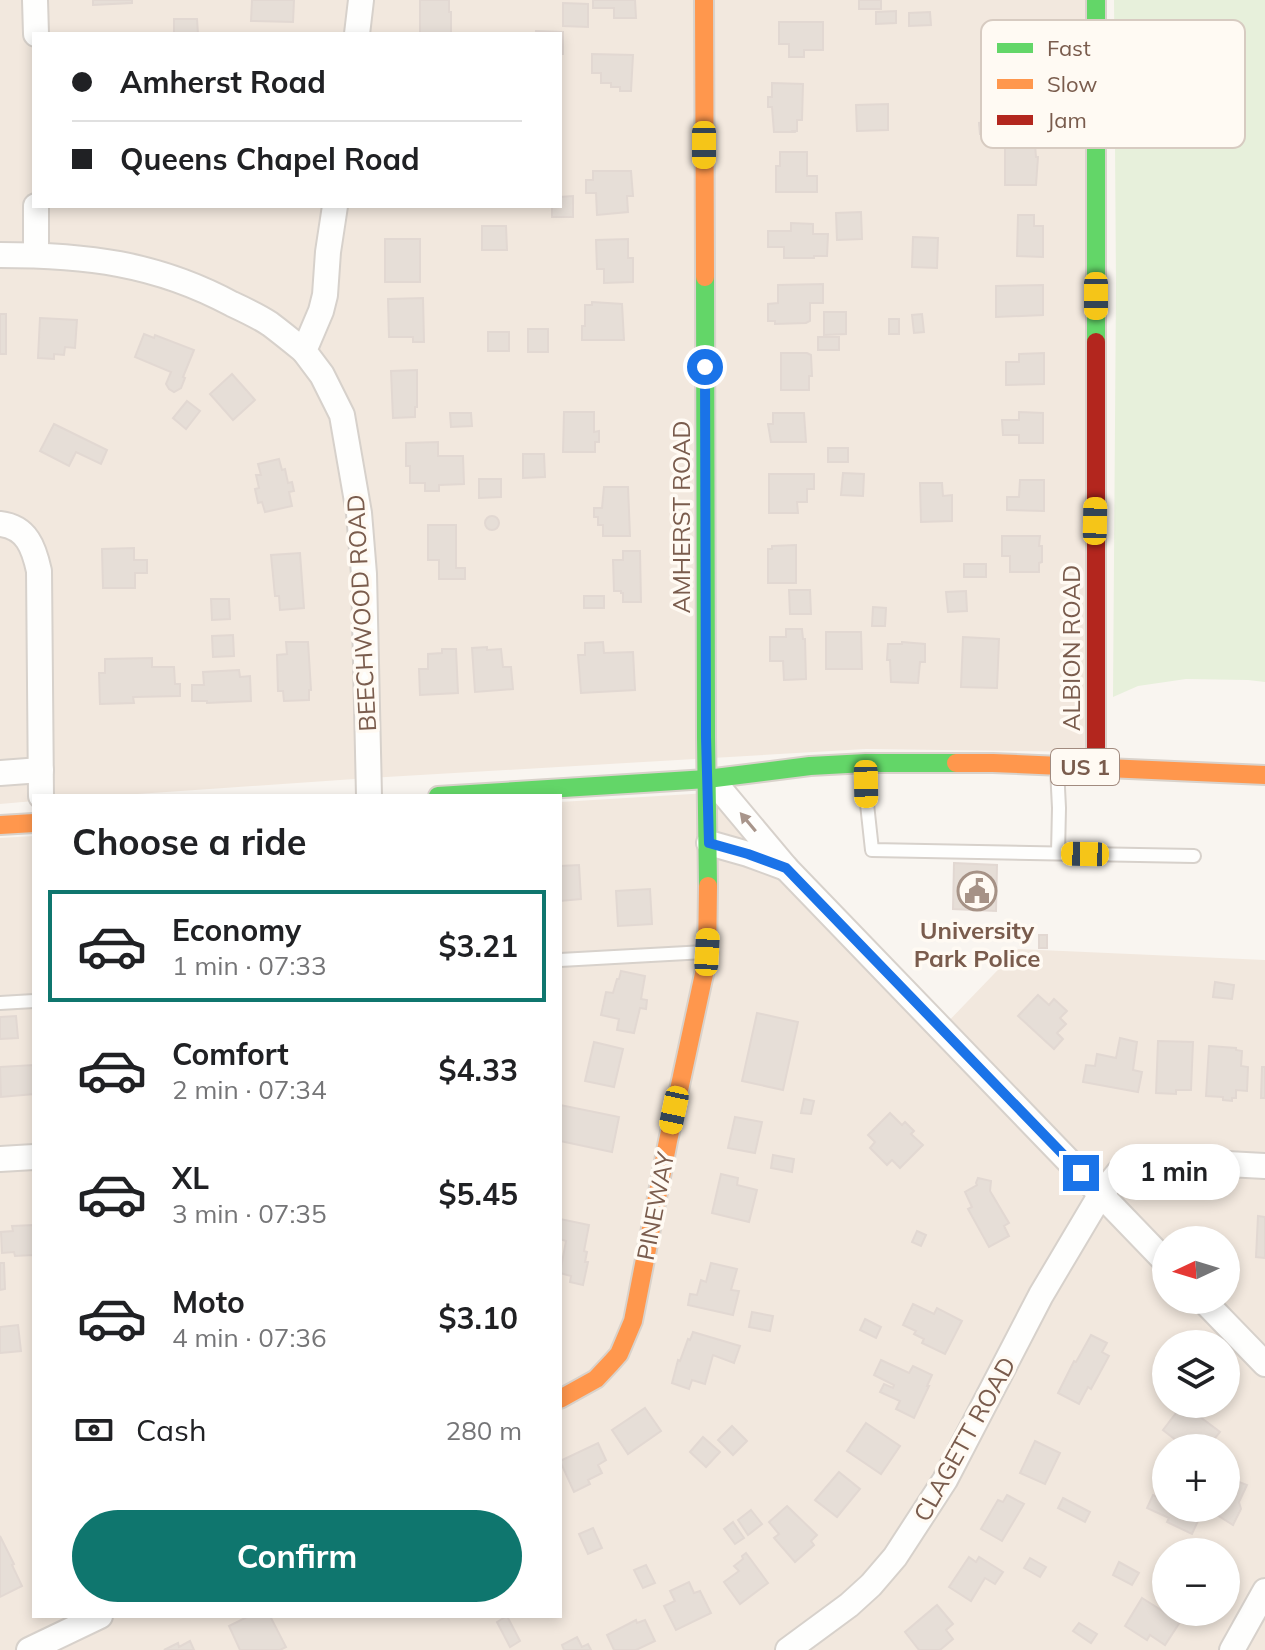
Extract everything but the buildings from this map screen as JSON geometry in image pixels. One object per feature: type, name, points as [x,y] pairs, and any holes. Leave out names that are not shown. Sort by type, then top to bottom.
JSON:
[{"type":"street","points":[[35,0],[36,32]]},
{"type":"street","points":[[357,32],[361,0]]},
{"type":"street","name":"AMHERST ROAD","points":[[704,0],[708,786]]},
{"type":"street","name":"ALBION ROAD","points":[[1096,148],[1096,768]]},
{"type":"street","points":[[36,208],[36,255]]},
{"type":"street","points":[[304,351],[325,295],[335,208]]},
{"type":"street","name":"BEECHWOOD ROAD","points":[[0,255],[100,260],[170,276],[206,290],[268,323],[304,351],[322,375],[342,415],[359,513],[364,574],[369,794]]},
{"type":"street","points":[[0,524],[24,533],[34,548],[39,571],[41,794]]},
{"type":"street","name":"US 1","points":[[492,794],[708,786],[810,766],[866,763],[948,762],[1265,775]]},
{"type":"street","points":[[0,773],[41,770]]},
{"type":"street","points":[[708,786],[719,788],[786,868],[1152,1247]]},
{"type":"street","name":"PINEWAY","points":[[562,1398],[596,1379],[611,1363],[619,1354],[633,1321],[703,981],[707,952],[708,786]]},
{"type":"street","points":[[0,825],[32,823]]},
{"type":"street","points":[[709,843],[786,868]]},
{"type":"street","points":[[0,1159],[32,1157]]},
{"type":"street","name":"CLAGETT ROAD","points":[[788,1650],[849,1605],[895,1557],[945,1480],[1041,1295],[1101,1194],[1119,1172],[1134,1163],[1152,1160],[1265,1166]]},
{"type":"street","points":[[1217,1314],[1265,1364]]},
{"type":"street","points":[[1232,1650],[1265,1591]]},
{"type":"street","points":[[29,1650],[96,1618]]},
{"type":"lane","points":[[866,763],[872,850],[1194,856]]},
{"type":"lane","points":[[1056,766],[1058,853]]},
{"type":"lane","points":[[562,960],[707,952]]},
{"type":"lane","points":[[0,1003],[32,1001]]},
{"type":"shaded area","points":[[0,0],[1096,0],[1096,20],[981,20],[981,148],[1096,148],[1097,752],[866,749],[138,794],[32,794],[32,801],[0,804]]},
{"type":"shaded area","points":[[708,793],[941,1029],[1018,949],[1265,960],[1265,1650],[0,1650],[0,838],[32,836],[32,1618],[562,1618],[562,802]]},
{"type":"green space","points":[[1114,0],[1265,0],[1265,682],[1186,679],[1138,686],[1113,697],[1115,148],[1245,148],[1245,20],[1114,20]]},
{"type":"traffic: fast","points":[[1096,0],[1096,20]]},
{"type":"traffic: fast","points":[[1096,148],[1096,342]]},
{"type":"traffic: fast","points":[[705,277],[708,886]]},
{"type":"traffic: fast","points":[[470,794],[707,779],[810,766],[956,763]]},
{"type":"traffic: slow","points":[[704,0],[705,277]]},
{"type":"traffic: slow","points":[[956,763],[1265,775]]},
{"type":"traffic: slow","points":[[0,825],[32,823]]},
{"type":"traffic: slow","points":[[562,1398],[596,1379],[611,1363],[619,1354],[633,1321],[707,960],[708,886]]},
{"type":"traffic: jam","points":[[1096,342],[1096,768]]},
{"type":"place","name":"University Park Police","points":[[977,891]]},
{"type":"route","points":[[705,367],[709,843],[786,868],[1081,1173]]}]
